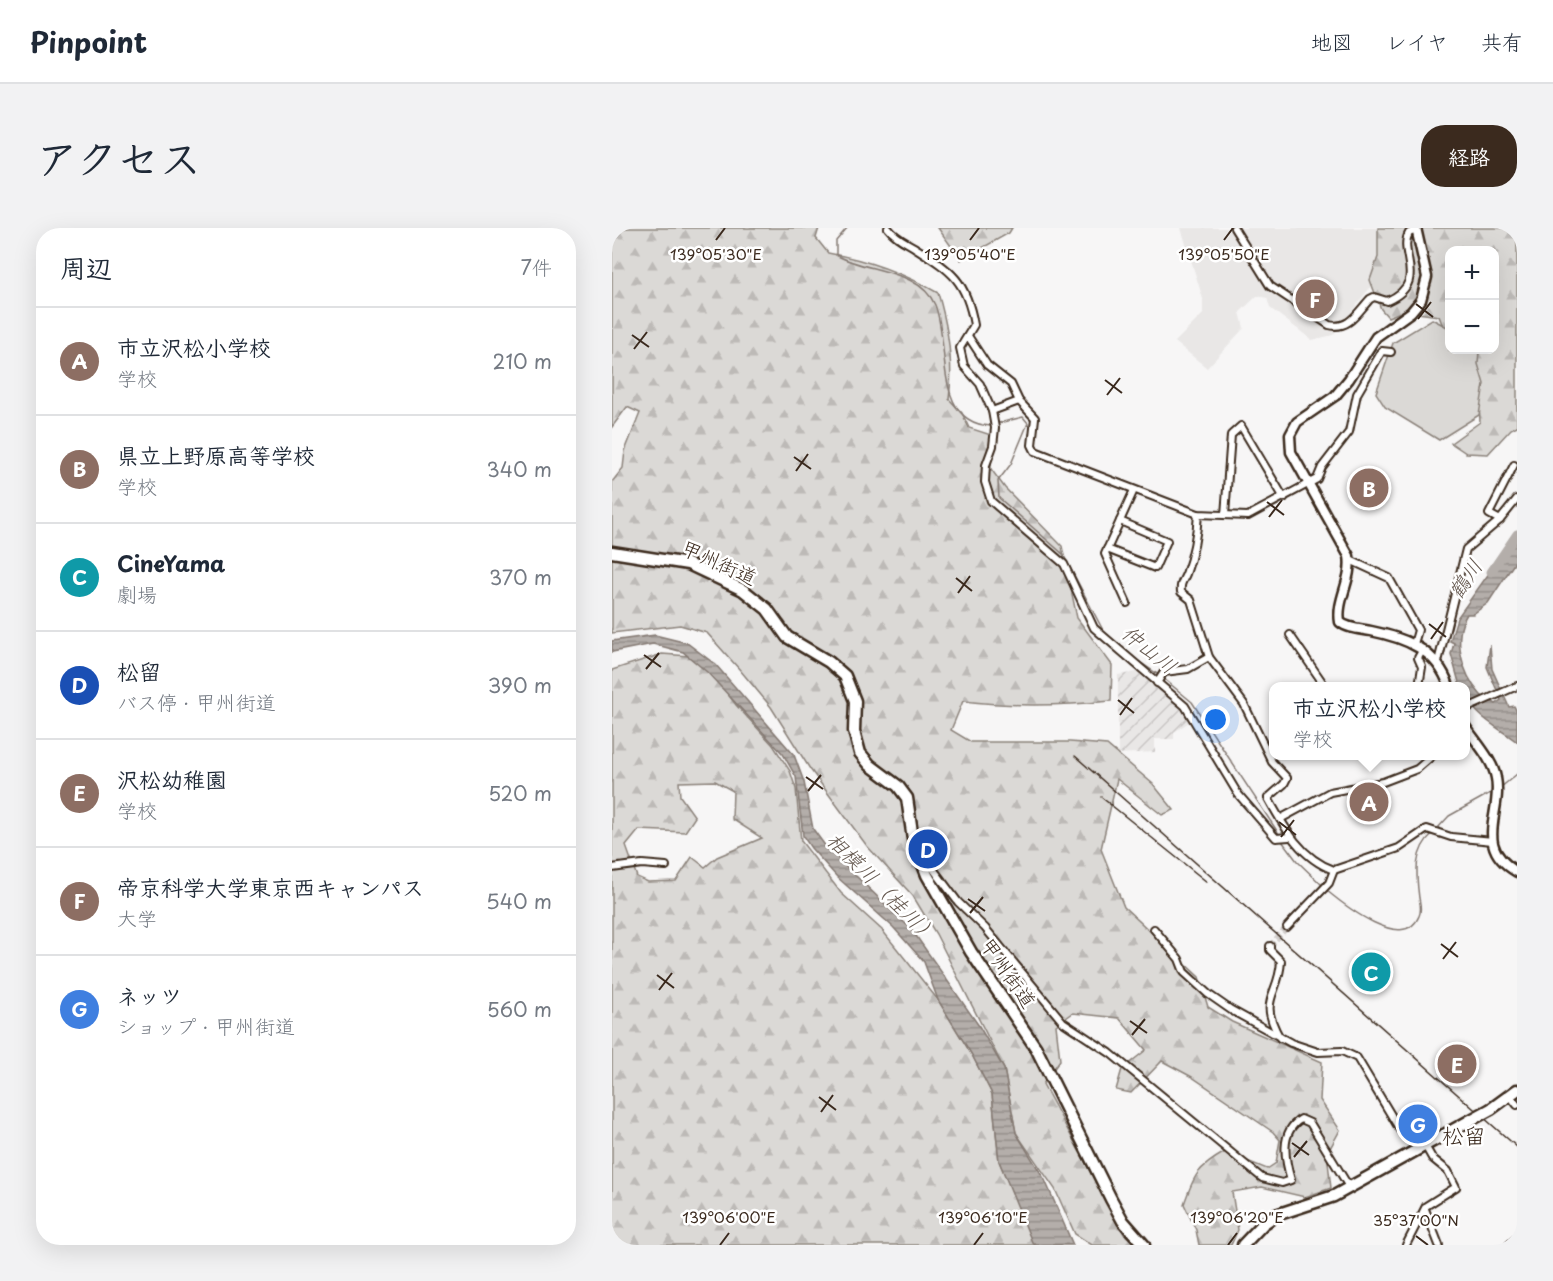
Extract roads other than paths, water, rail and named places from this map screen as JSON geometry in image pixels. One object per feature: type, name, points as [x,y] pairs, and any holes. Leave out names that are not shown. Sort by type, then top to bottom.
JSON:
[{"type":"highway","name":"甲州街道","points":[[612,552],[688,564],[743,590],[767,609],[787,638],[829,662],[845,676],[855,701],[854,730],[857,746],[870,765],[898,786],[907,798],[916,851],[958,932],[1036,1048],[1123,1221],[1144,1245]]},
{"type":"highway","points":[[1243,1245],[1263,1224],[1276,1215],[1322,1202],[1515,1097]]},
{"type":"street","points":[[888,228],[902,242],[933,259],[958,279],[963,287],[974,325],[960,348],[964,366],[980,384],[995,428],[986,465],[986,482],[991,501],[1056,555],[1070,574],[1094,628],[1180,701],[1193,716],[1238,794],[1276,838],[1289,837]]},
{"type":"street","points":[[1234,228],[1270,285],[1329,325],[1339,328],[1347,325],[1370,299],[1374,297],[1387,301],[1396,297],[1404,287],[1412,269],[1406,238],[1416,229],[1427,277],[1421,300],[1411,312],[1376,337],[1342,388],[1297,422],[1290,435],[1291,452],[1342,541],[1350,560],[1350,570],[1339,613],[1340,622],[1414,644],[1423,649],[1438,662],[1447,682]]},
{"type":"street","points":[[968,336],[987,365],[1011,384],[1019,401],[1035,418],[1032,445],[1035,450],[1198,514],[1248,516],[1317,479],[1322,467],[1349,432],[1357,394],[1372,364],[1382,351],[1392,352]]},
{"type":"street","points":[[992,414],[1019,401]]},
{"type":"street","points":[[1225,515],[1231,435],[1241,426],[1284,498]]},
{"type":"street","points":[[1500,520],[1489,514],[1514,465]]},
{"type":"street","points":[[1127,603],[1105,554],[1134,490]]},
{"type":"street","points":[[1438,662],[1466,549],[1500,520],[1517,499]]},
{"type":"street","points":[[1198,514],[1197,531],[1185,576],[1180,583],[1181,592],[1191,600],[1209,657],[1244,704],[1269,756]]},
{"type":"street","points":[[1107,549],[1155,568],[1167,541],[1120,521]]},
{"type":"street","points":[[1350,560],[1389,578],[1418,630],[1414,644]]},
{"type":"street","points":[[1290,635],[1322,682]]},
{"type":"street","points":[[1420,682],[1422,667],[1418,658],[1423,649]]},
{"type":"street","points":[[1157,683],[1164,672],[1188,669],[1209,657]]},
{"type":"street","points":[[1470,707],[1516,686]]},
{"type":"street","points":[[1470,734],[1496,778],[1497,796],[1491,819],[1493,842],[1505,863],[1517,872]]},
{"type":"street","points":[[1271,760],[1287,778],[1284,784],[1268,798],[1289,837],[1322,865],[1334,870],[1399,848],[1431,829],[1439,833],[1493,842]]},
{"type":"street","points":[[1280,819],[1330,792],[1383,782],[1417,769],[1427,760]]},
{"type":"street","points":[[916,851],[921,852],[958,902],[986,928],[1064,1022],[1110,1053],[1262,1178],[1282,1183],[1291,1180],[1285,1158],[1286,1143],[1295,1123],[1301,1119],[1310,1123],[1349,1187]]},
{"type":"street","points":[[612,868],[642,864],[666,866]]},
{"type":"street","points":[[1287,927],[1327,886],[1334,870]]},
{"type":"street","points":[[1154,929],[1179,959],[1184,972],[1208,994],[1281,1039],[1310,1050],[1338,1050],[1357,1058],[1400,1130],[1422,1146],[1431,1158],[1444,1167],[1456,1185],[1453,1191],[1429,1204],[1406,1245]]},
{"type":"street","points":[[1270,946],[1270,950],[1281,961],[1269,1003],[1271,1019],[1281,1039]]},
{"type":"street","points":[[1425,1209],[1439,1245]]},
{"type":"street","points":[[1509,1245],[1517,1238]]},
{"type":"waterway","name":"仲山川","points":[[847,228],[836,241],[836,255],[848,261],[905,278],[928,293],[935,305],[940,322],[947,379],[952,397],[960,411],[972,422],[991,426]]},
{"type":"waterway","name":"仲山川","points":[[995,424],[1023,417],[1028,423],[1011,464],[998,481],[999,498],[1063,554],[1105,634]]},
{"type":"waterway","name":"鶴川","points":[[1491,572],[1517,534]]},
{"type":"waterway","name":"仲山川","points":[[1134,658],[1159,675]]},
{"type":"waterway","name":"仲山川","points":[[1163,678],[1192,702],[1279,834]]},
{"type":"waterway","name":"仲山川","points":[[1500,788],[1517,774]]},
{"type":"waterway","name":"仲山川","points":[[1436,830],[1449,816],[1494,791]]},
{"type":"waterway","name":"仲山川","points":[[1326,890],[1359,915],[1388,928],[1401,930],[1411,926],[1420,911],[1417,863],[1422,847],[1433,833]]},
{"type":"waterway","name":"仲山川","points":[[1282,841],[1297,861],[1323,886]]},
{"type":"tunnel","points":[[1270,946],[1287,927]]},
{"type":"railway","points":[[1075,756],[1517,1147]]},
{"type":"railway","points":[[1101,797],[1207,882]]},
{"type":"place","name":"帝京科学大学東京西キャンパス","points":[[1315,299]]},
{"type":"place","name":"県立上野原高等学校","points":[[1369,488]]},
{"type":"place","name":"市立沢松小学校","points":[[1369,802]]},
{"type":"place","name":"松留","points":[[928,849]]},
{"type":"place","name":"CineYama","points":[[1371,972]]},
{"type":"place","name":"沢松幼稚園","points":[[1457,1064]]},
{"type":"place","name":"ネッツ","points":[[1418,1124]]},
{"type":"district","name":"松留","points":[[1464,1136]]},
{"type":"water label","name":"相模川（桂川）","points":[[882,888]]}]
